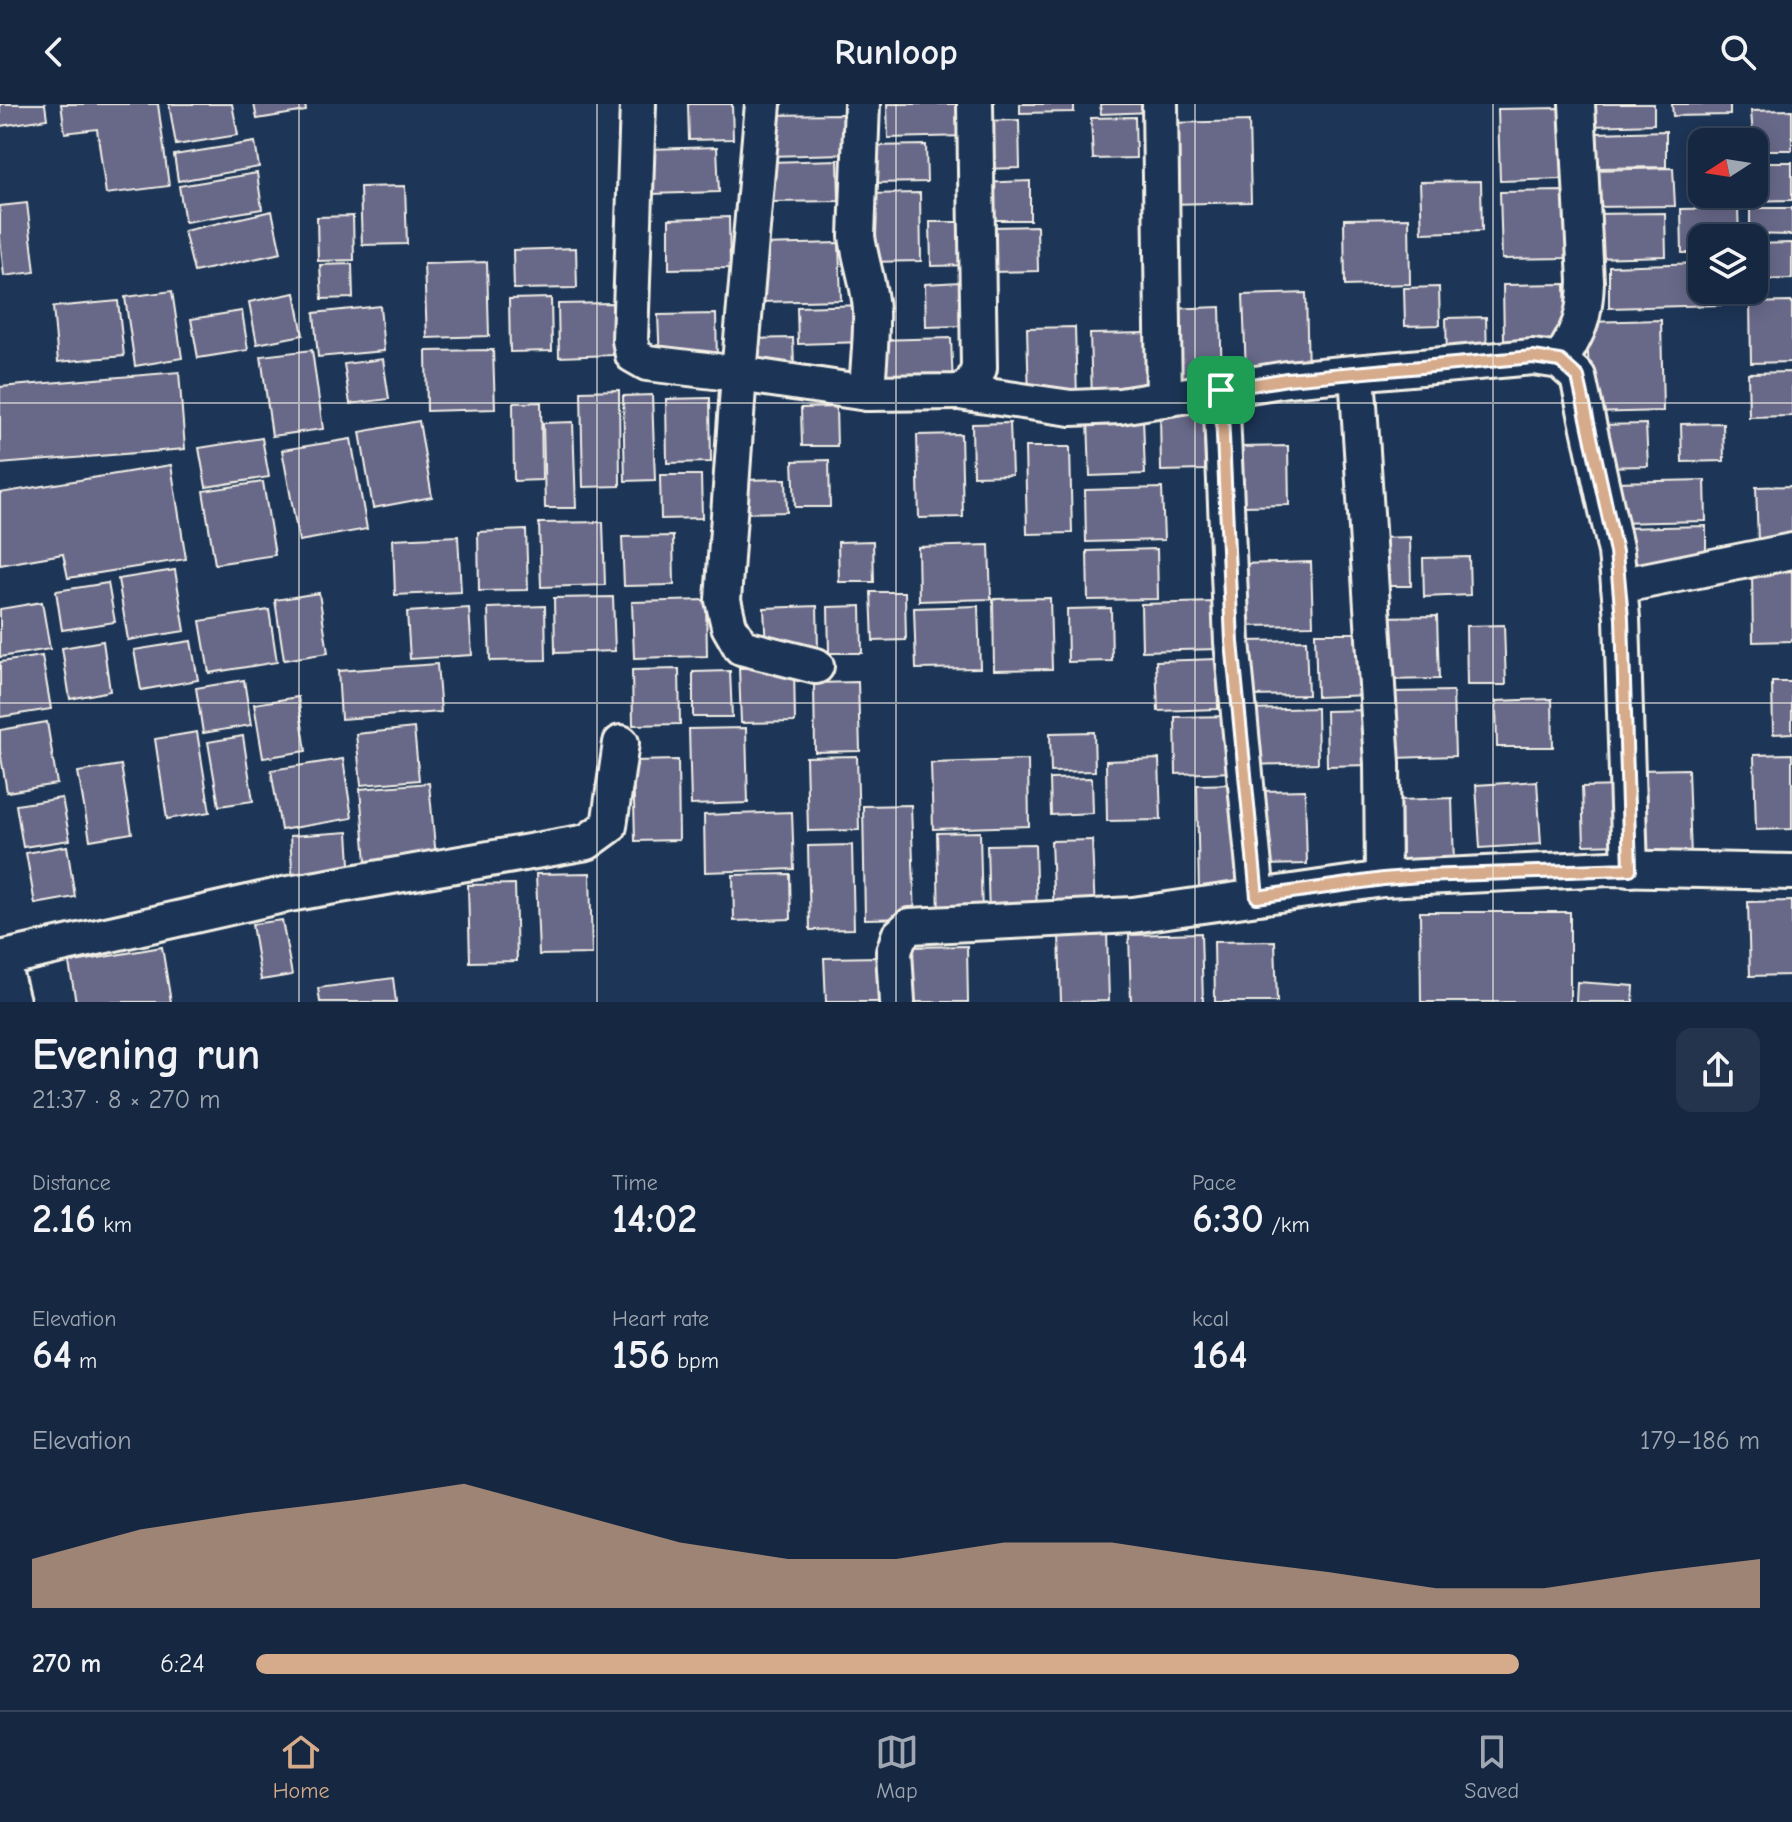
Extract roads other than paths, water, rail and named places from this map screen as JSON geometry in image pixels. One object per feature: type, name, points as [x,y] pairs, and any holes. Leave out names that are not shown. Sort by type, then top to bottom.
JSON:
[{"type":"main road","points":[[0,975],[7,1002]]},
{"type":"street","points":[[638,104],[630,340],[633,355],[647,363],[867,393],[959,392],[1071,408],[1120,406],[1287,379],[1533,357],[1560,361],[1578,377],[1616,552],[1630,869]]},
{"type":"street","points":[[763,104],[723,600],[729,626],[741,647],[816,666]]},
{"type":"street","points":[[862,104],[857,236],[871,310],[867,393]]},
{"type":"street","points":[[959,392],[973,384],[979,368],[975,104]]},
{"type":"street","points":[[1160,104],[1164,399]]},
{"type":"street","points":[[1560,361],[1577,336],[1585,307],[1577,104]]},
{"type":"street","points":[[1357,373],[1382,763],[1383,879]]},
{"type":"street","points":[[1221,390],[1232,642],[1257,897]]},
{"type":"street","points":[[1619,586],[1792,551]]},
{"type":"street","points":[[0,959],[283,895],[587,842],[609,826],[621,743]]},
{"type":"street","points":[[897,1002],[894,952],[899,936],[910,926],[1133,915],[1383,879],[1630,869],[1792,872]]}]
